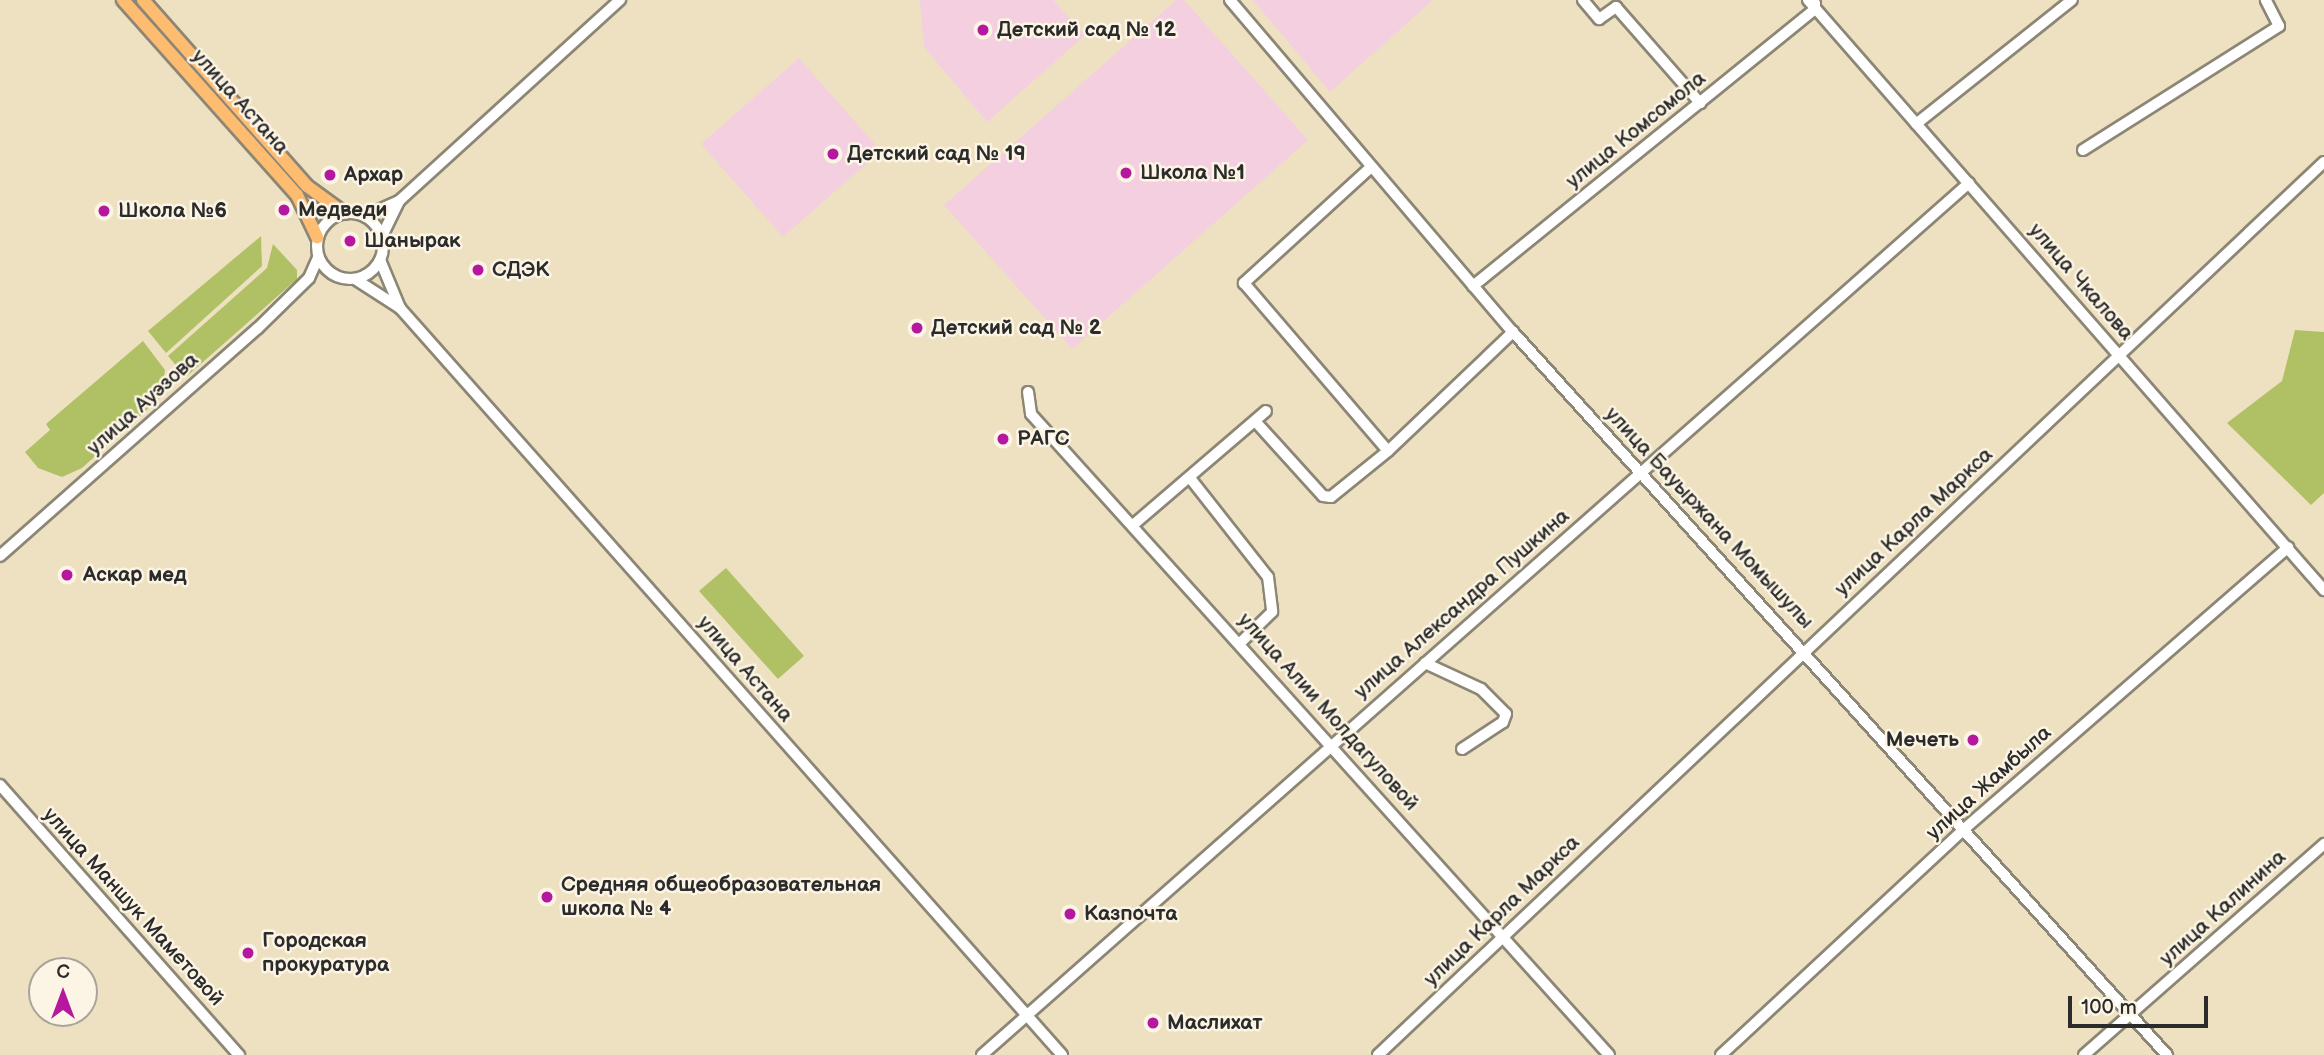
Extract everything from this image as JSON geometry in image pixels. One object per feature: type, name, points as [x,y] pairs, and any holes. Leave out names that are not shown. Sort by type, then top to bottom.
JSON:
[{"type":"main road","name":"улица Астана","points":[[123,0],[297,195],[317,237]]},
{"type":"main road","name":"улица Астана","points":[[143,0],[307,187],[344,213]]},
{"type":"street","points":[[400,308],[355,279],[309,278],[318,258],[317,237],[327,221],[344,213],[365,216],[400,201],[620,0]]},
{"type":"street","name":"улица Бауыржана Момышулы","points":[[1230,0],[1370,168],[1513,332],[1804,649],[1963,830],[2167,1055]]},
{"type":"street","points":[[1583,0],[1599,19],[1616,7],[1700,103]]},
{"type":"street","points":[[1916,124],[2072,0]]},
{"type":"street","points":[[2083,150],[2279,26],[2266,0]]},
{"type":"street","name":"улица Комсомола","points":[[1473,286],[1700,103],[1813,3]]},
{"type":"street","name":"улица Чкалова","points":[[1813,3],[2324,590]]},
{"type":"street","name":"улица Карла Маркса","points":[[1378,1055],[1804,649],[2121,357],[2324,162]]},
{"type":"street","points":[[1370,168],[1244,283],[1388,452]]},
{"type":"street","name":"улица Александра Пушкина","points":[[982,1055],[1330,743],[1641,474],[1969,183]]},
{"type":"street","points":[[400,201],[382,236],[380,260],[400,308]]},
{"type":"street","points":[[365,216],[382,236]]},
{"type":"street","points":[[318,258],[336,277]]},
{"type":"street","points":[[355,279],[370,273],[380,260]]},
{"type":"street","name":"улица Ауэзова","points":[[0,556],[309,278]]},
{"type":"street","name":"улица Астана","points":[[400,308],[1062,1055]]},
{"type":"street","points":[[1255,421],[1323,496],[1332,497],[1388,452],[1513,332]]},
{"type":"street","name":"улица Алии Молдагуловой","points":[[1028,392],[1031,414],[1505,936],[1609,1055]]},
{"type":"street","points":[[1133,525],[1266,411]]},
{"type":"street","points":[[1190,478],[1268,577],[1272,612],[1240,643]]},
{"type":"street","name":"улица Жамбыла","points":[[1721,1055],[1963,830],[2288,547]]},
{"type":"street","points":[[1425,663],[1481,689],[1506,714],[1503,722],[1462,749]]},
{"type":"street","name":"улица Маншук Маметовой","points":[[0,785],[239,1055]]},
{"type":"street","name":"улица Калинина","points":[[2084,1055],[2324,844]]},
{"type":"shaded area","points":[[920,0],[1053,0],[1085,35],[987,122],[924,47]]},
{"type":"shaded area","name":"Школа №1","points":[[1176,0],[1184,0],[1308,140],[1072,349],[944,205]]},
{"type":"shaded area","points":[[1253,0],[1433,0],[1330,92]]},
{"type":"shaded area","points":[[799,58],[881,151],[783,237],[701,144]]},
{"type":"green space","points":[[261,236],[262,266],[166,353],[148,331]]},
{"type":"green space","points":[[273,244],[297,270],[297,279],[186,377],[168,356],[267,268]]},
{"type":"green space","points":[[2295,330],[2324,332],[2324,493],[2311,505],[2227,423],[2282,381]]},
{"type":"green space","points":[[143,341],[165,370],[161,397],[82,468],[62,477],[38,468],[25,452],[50,430],[46,424]]},
{"type":"green space","points":[[726,568],[804,656],[778,679],[699,591]]},
{"type":"place","name":"Детский сад № 12","points":[[983,30]]},
{"type":"place","name":"Детский сад № 19","points":[[833,154]]},
{"type":"place","name":"Школа №1","points":[[1126,173]]},
{"type":"place","name":"Архар","points":[[330,175]]},
{"type":"place","name":"Медведи","points":[[284,210]]},
{"type":"place","name":"Школа №6","points":[[104,211]]},
{"type":"place","name":"Шанырак","points":[[350,241]]},
{"type":"place","name":"СДЭК","points":[[478,270]]},
{"type":"place","name":"Детский сад № 2","points":[[917,328]]},
{"type":"place","name":"РАГС","points":[[1003,439]]},
{"type":"place","name":"Аскар мед","points":[[67,575]]},
{"type":"place","name":"Мечеть","points":[[1973,740]]},
{"type":"place","name":"Средняя общеобразовательная школа № 4","points":[[547,897]]},
{"type":"place","name":"Казпочта","points":[[1070,914]]},
{"type":"place","name":"Городская прокуратура","points":[[248,953]]},
{"type":"place","name":"Маслихат","points":[[1153,1023]]}]
